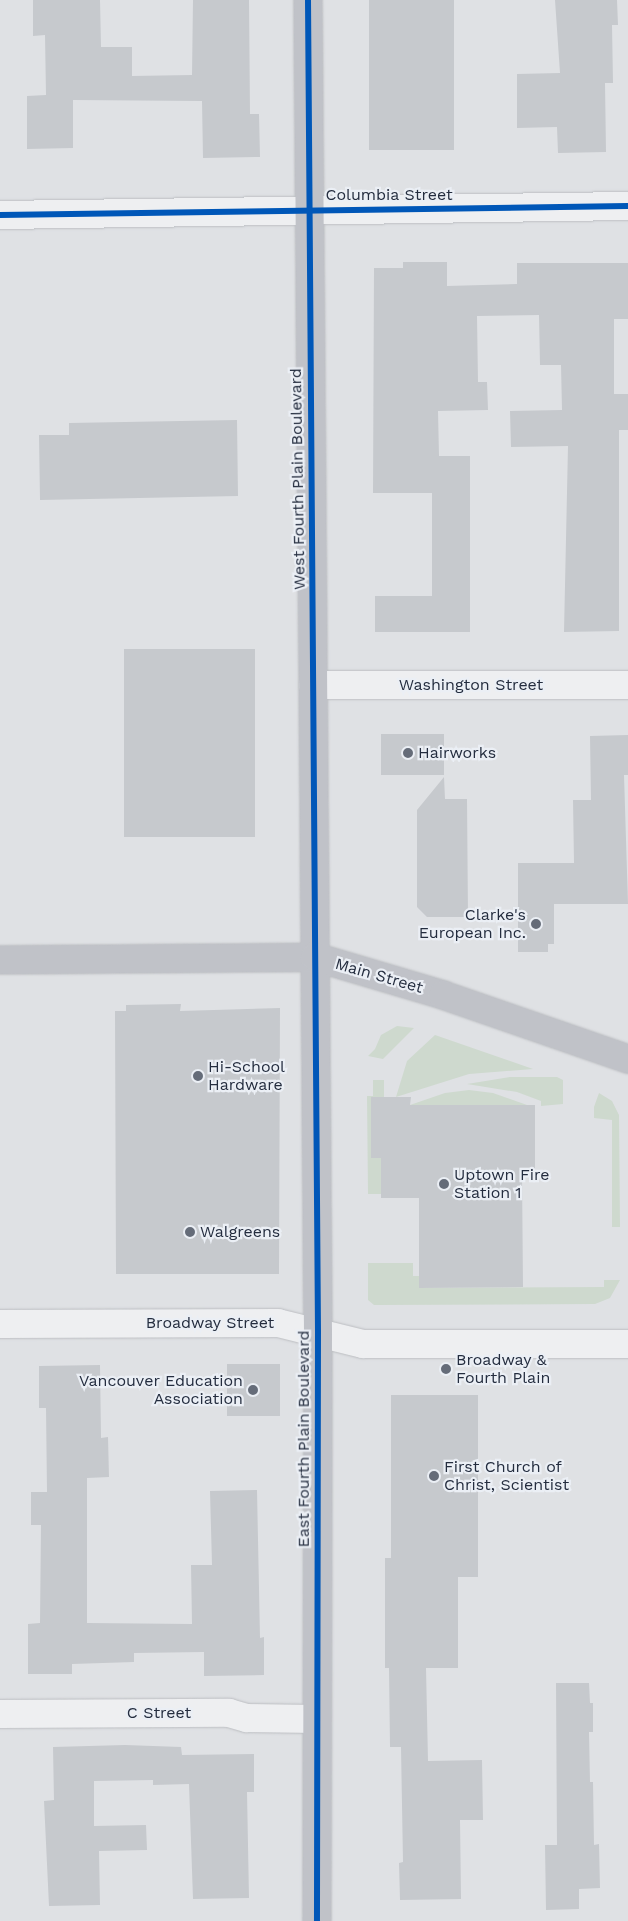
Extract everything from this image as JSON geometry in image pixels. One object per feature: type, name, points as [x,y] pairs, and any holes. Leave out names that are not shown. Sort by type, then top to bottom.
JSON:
[{"type":"main road","name":"West Fourth Plain Boulevard","points":[[308,0],[315,958]]},
{"type":"main road","name":"Main Street","points":[[1,957],[315,958],[443,995],[628,1059]]},
{"type":"main road","name":"East Fourth Plain Boulevard","points":[[315,958],[318,1332],[318,1921]]},
{"type":"street","name":"Columbia Street","points":[[0,215],[309,209],[628,206]]},
{"type":"street","name":"Washington Street","points":[[313,685],[628,685]]},
{"type":"street","name":"Broadway Street","points":[[0,1324],[278,1323],[363,1344],[628,1344]]},
{"type":"street","name":"C Street","points":[[0,1714],[229,1713],[247,1718],[317,1719]]},
{"type":"shaded area","points":[[397,1026],[414,1028],[383,1059],[368,1056],[375,1049],[381,1035]]},
{"type":"shaded area","points":[[435,1035],[533,1069],[469,1074],[396,1097],[407,1061]]},
{"type":"shaded area","points":[[510,1077],[557,1077],[563,1080],[563,1104],[541,1106],[541,1101],[517,1092],[467,1084]]},
{"type":"shaded area","points":[[373,1080],[384,1080],[384,1097],[371,1097],[381,1158],[381,1194],[368,1194],[367,1096],[373,1096]]},
{"type":"shaded area","points":[[469,1090],[493,1093],[527,1105],[410,1105],[445,1093]]},
{"type":"shaded area","points":[[599,1093],[612,1101],[619,1115],[620,1227],[612,1227],[612,1120],[594,1118],[594,1107]]},
{"type":"shaded area","points":[[368,1263],[413,1263],[413,1276],[420,1276],[420,1288],[604,1287],[604,1280],[620,1280],[610,1298],[595,1304],[374,1305],[368,1300]]},
{"type":"building","points":[[33,0],[100,0],[101,47],[132,47],[132,76],[192,75],[193,0],[249,0],[250,114],[259,114],[260,157],[203,158],[202,101],[73,100],[73,148],[27,149],[27,96],[46,95],[45,35],[33,36]]},
{"type":"building","points":[[369,0],[454,0],[454,150],[369,150]]},
{"type":"building","points":[[555,0],[617,0],[618,25],[612,25],[613,83],[605,83],[606,152],[558,153],[557,127],[517,128],[517,74],[560,73]]},
{"type":"building","points":[[403,262],[447,262],[447,286],[517,284],[517,263],[628,263],[628,319],[614,319],[614,394],[628,394],[628,430],[619,430],[619,631],[564,632],[568,446],[511,447],[510,411],[562,410],[561,365],[540,365],[539,315],[477,316],[478,382],[487,382],[488,410],[438,411],[439,456],[470,456],[470,632],[375,632],[375,596],[432,596],[432,493],[373,493],[374,268],[403,268]]},
{"type":"building","points":[[237,420],[238,496],[40,500],[39,435],[69,435],[69,423]]},
{"type":"building","points":[[124,649],[255,649],[255,837],[124,837]]},
{"type":"building","points":[[381,734],[444,734],[444,775],[381,775]]},
{"type":"building","points":[[628,735],[628,775],[624,775],[628,904],[554,904],[554,944],[548,944],[548,952],[518,952],[518,863],[574,863],[573,800],[591,800],[590,736]]},
{"type":"building","points":[[444,777],[445,799],[467,799],[468,917],[427,917],[417,907],[417,810]]},
{"type":"building","points":[[181,1004],[180,1011],[280,1008],[279,1274],[116,1274],[115,1011],[126,1011],[126,1005]]},
{"type":"building","name":"Uptown Fire Station 1","points":[[371,1097],[411,1097],[410,1105],[535,1105],[535,1173],[522,1173],[523,1287],[419,1288],[419,1198],[381,1198],[381,1158],[371,1158]]},
{"type":"building","name":"Vancouver Education Association","points":[[227,1364],[280,1364],[280,1416],[227,1416]]},
{"type":"building","points":[[100,1365],[101,1438],[108,1437],[109,1477],[87,1478],[87,1623],[192,1624],[191,1565],[212,1565],[210,1491],[257,1490],[260,1638],[264,1637],[264,1675],[204,1676],[204,1652],[134,1653],[134,1662],[72,1664],[72,1674],[28,1674],[28,1624],[40,1623],[41,1525],[31,1525],[31,1492],[47,1492],[46,1408],[39,1408],[39,1366]]},
{"type":"building","name":"First Church of Christ, Scientist","points":[[391,1395],[478,1395],[478,1577],[458,1577],[458,1668],[426,1668],[428,1761],[482,1760],[483,1820],[460,1820],[461,1899],[400,1900],[399,1863],[403,1862],[401,1747],[390,1747],[389,1668],[385,1668],[385,1558],[391,1558]]},
{"type":"building","points":[[556,1683],[589,1683],[590,1703],[593,1703],[593,1732],[589,1732],[590,1782],[593,1782],[594,1845],[599,1844],[600,1888],[579,1889],[579,1909],[546,1910],[545,1845],[557,1845]]},
{"type":"building","points":[[125,1745],[181,1747],[182,1755],[254,1754],[254,1792],[247,1792],[249,1898],[193,1899],[189,1784],[153,1785],[153,1780],[94,1781],[94,1826],[146,1825],[147,1850],[99,1851],[100,1905],[49,1906],[44,1801],[54,1800],[53,1747]]},
{"type":"cycle path","points":[[308,0],[318,1332],[317,1921]]},
{"type":"cycle path","points":[[0,215],[628,206]]},
{"type":"place","name":"Hairworks","points":[[408,753]]},
{"type":"place","name":"Clarke's European Inc.","points":[[536,924]]},
{"type":"place","name":"Hi-School Hardware","points":[[198,1076]]},
{"type":"place","name":"Uptown Fire Station 1","points":[[444,1184]]},
{"type":"place","name":"Walgreens","points":[[190,1232]]},
{"type":"place","name":"Broadway & Fourth Plain","points":[[446,1369]]},
{"type":"place","name":"Vancouver Education Association","points":[[253,1390]]},
{"type":"place","name":"First Church of Christ, Scientist","points":[[434,1476]]}]
